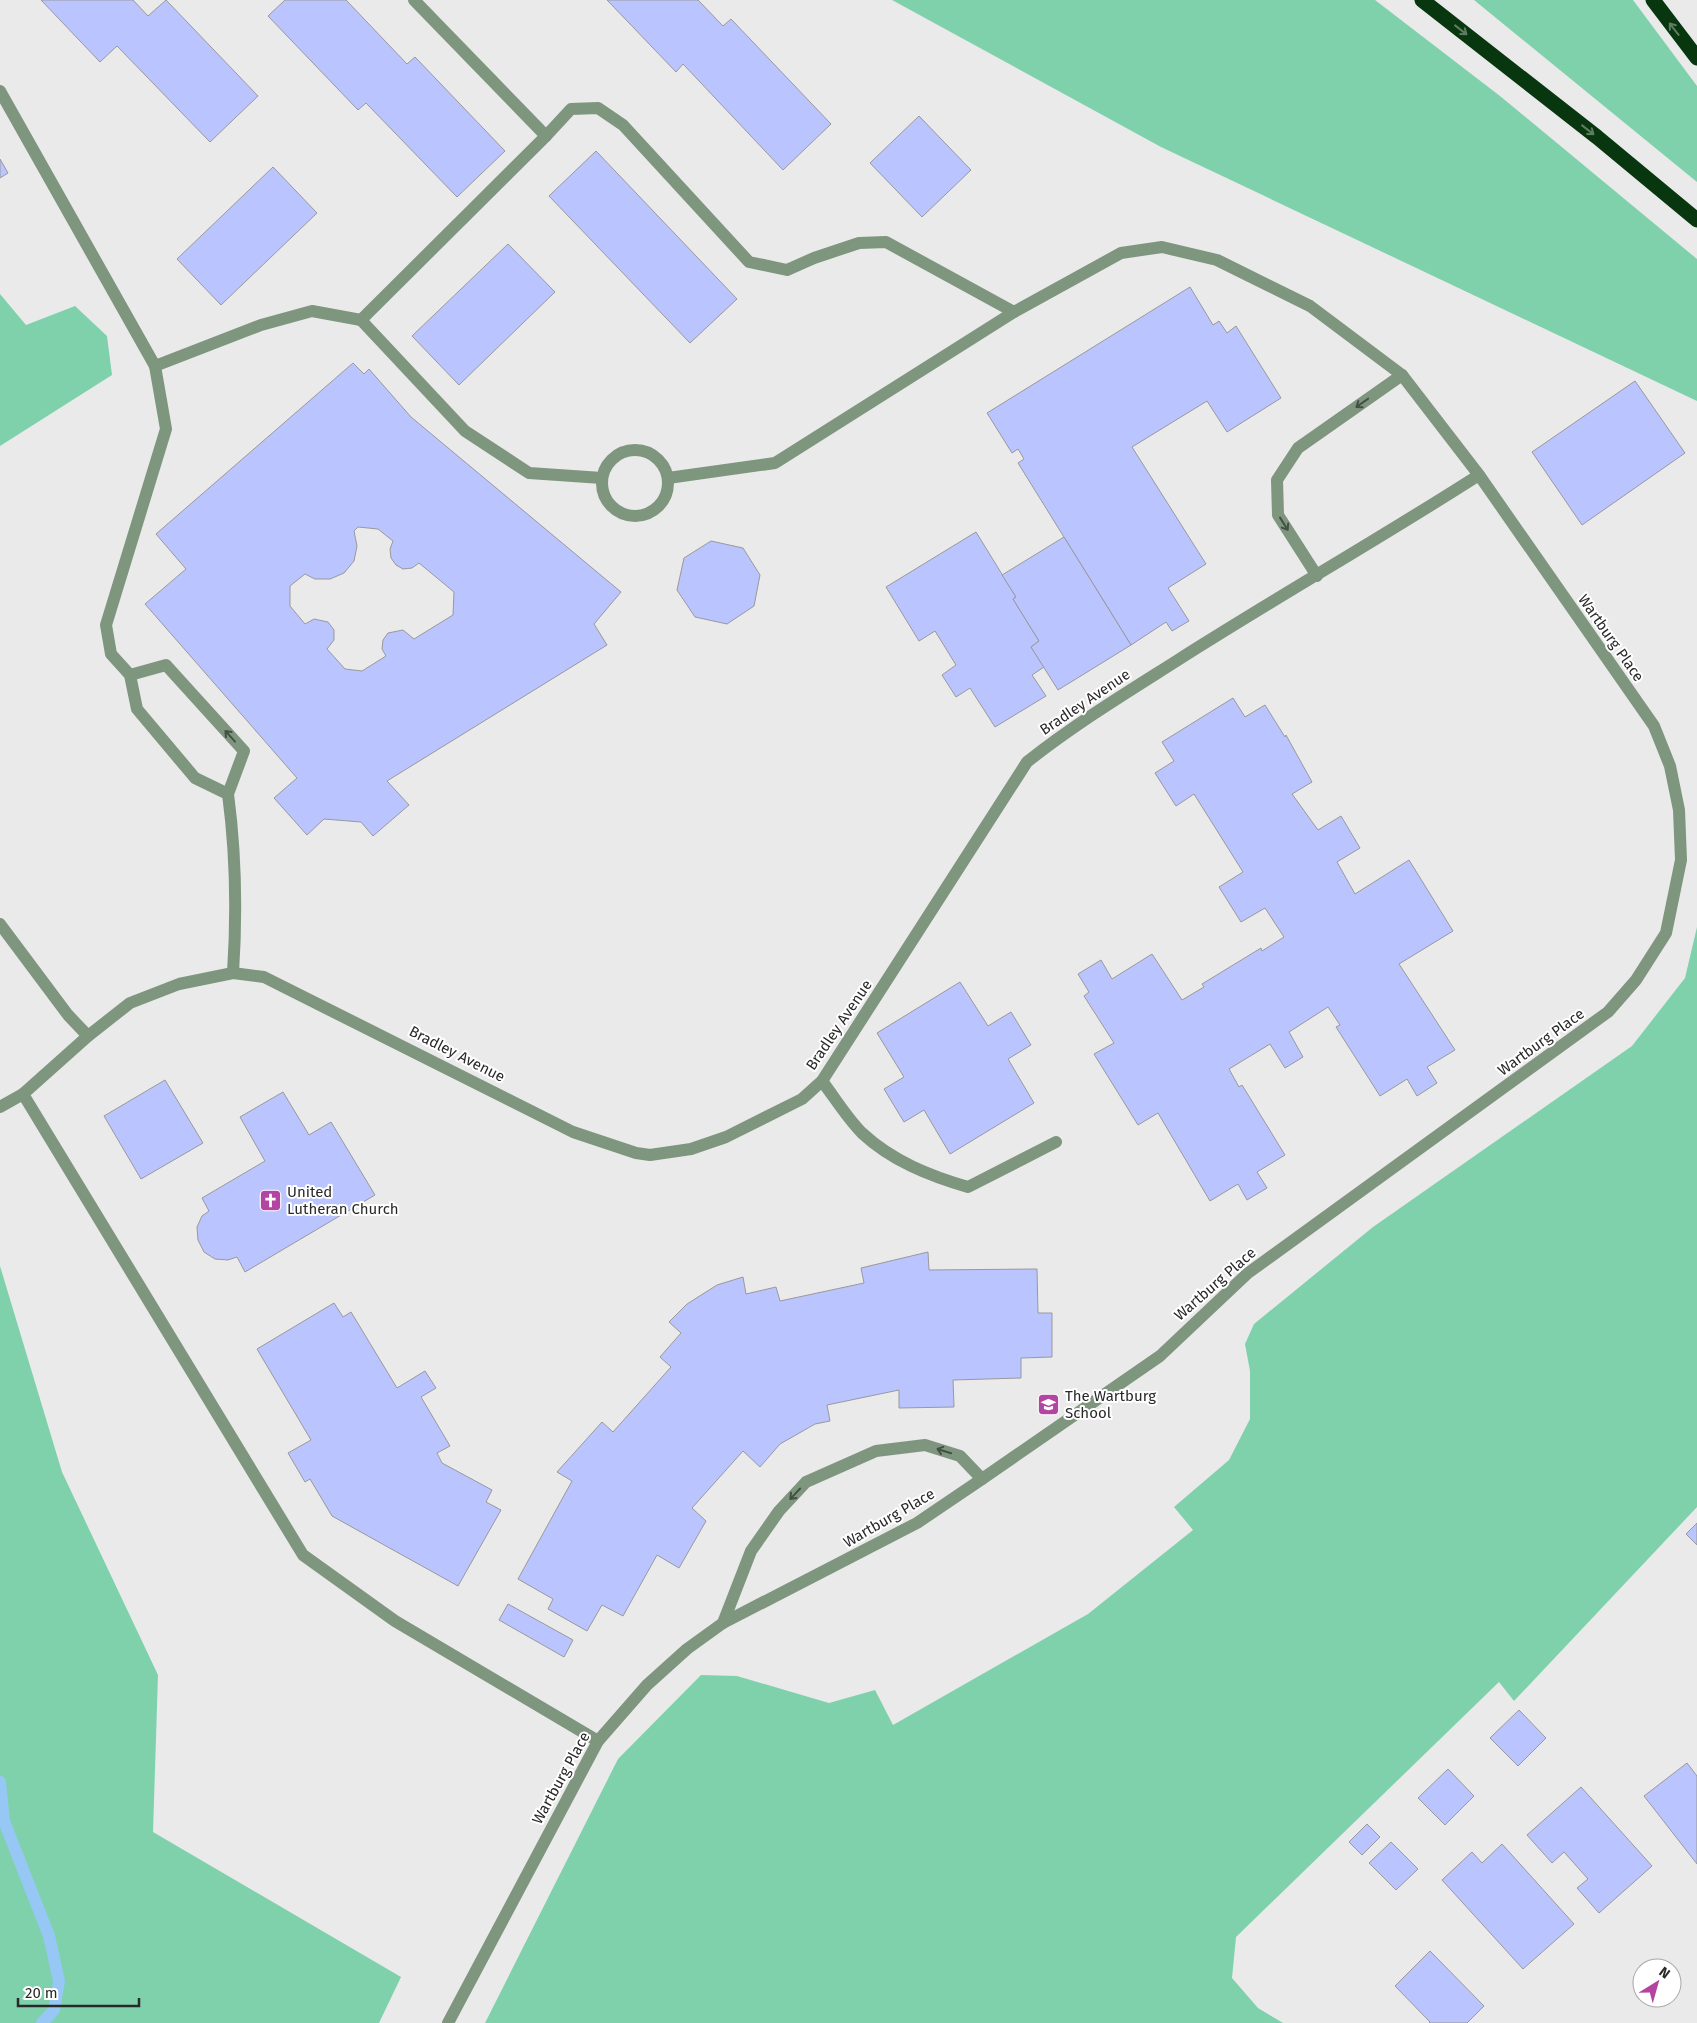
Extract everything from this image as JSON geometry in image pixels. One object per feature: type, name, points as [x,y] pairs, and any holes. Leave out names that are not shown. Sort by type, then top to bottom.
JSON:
[{"type":"highway","points":[[1422,0],[1597,137],[1697,220]]},
{"type":"highway","points":[[1653,0],[1697,58]]},
{"type":"lane","points":[[414,0],[546,136]]},
{"type":"lane","points":[[0,91],[156,366],[166,429],[106,625],[111,654],[130,675],[137,709],[195,778],[228,794]]},
{"type":"lane","points":[[362,320],[571,109],[598,108],[624,125],[749,262],[787,270],[814,258],[859,243],[886,242],[1014,312]]},
{"type":"lane","name":"Wartburg Place","points":[[448,2023],[598,1741],[647,1685],[687,1649],[723,1623],[917,1523],[1160,1356],[1248,1273],[1608,1012],[1636,980],[1666,933],[1681,860],[1679,810],[1670,766],[1654,726],[1479,475],[1402,375],[1310,306],[1217,260],[1162,247],[1121,253],[1014,312],[775,463],[668,478]]},
{"type":"lane","points":[[156,366],[261,325],[312,311],[362,320],[465,431],[530,473],[602,478]]},
{"type":"lane","points":[[1316,576],[1278,515],[1277,480],[1298,448],[1402,375]]},
{"type":"lane","points":[[628,450],[641,450],[654,455],[663,465],[668,478],[667,491],[662,502],[653,511],[641,516],[629,516],[617,511],[608,502],[602,491],[602,478],[606,465],[615,456],[628,450]]},
{"type":"lane","name":"Bradley Avenue","points":[[0,1107],[23,1094],[88,1036],[130,1003],[179,984],[233,973],[264,977],[573,1132],[636,1153],[650,1155],[691,1149],[726,1137],[802,1099],[822,1081],[1027,762],[1069,729],[1254,612],[1479,475]]},
{"type":"lane","points":[[130,675],[166,665],[244,751],[228,794],[234,841],[236,913],[233,973]]},
{"type":"lane","points":[[0,924],[68,1015],[88,1036]]},
{"type":"lane","points":[[822,1081],[862,1132],[890,1155],[931,1176],[968,1187],[1056,1142]]},
{"type":"lane","points":[[23,1094],[303,1555],[395,1620],[598,1741]]},
{"type":"lane","points":[[723,1623],[751,1551],[779,1511],[806,1482],[876,1451],[925,1445],[960,1456],[982,1480]]},
{"type":"green space","points":[[892,0],[1375,0],[1500,96],[1697,259],[1697,401],[1161,147]]},
{"type":"green space","points":[[1474,0],[1633,0],[1697,86],[1697,182]]},
{"type":"green space","points":[[0,294],[26,325],[75,306],[107,336],[112,375],[0,446]]},
{"type":"green space","points":[[1697,927],[1697,1507],[1514,1701],[1499,1682],[1236,1937],[1232,1978],[1258,2008],[1283,2023],[485,2023],[618,1759],[701,1675],[737,1676],[829,1703],[875,1690],[893,1725],[1088,1614],[1193,1530],[1174,1507],[1229,1460],[1250,1419],[1250,1371],[1245,1344],[1254,1324],[1373,1227],[1632,1046],[1685,978]]},
{"type":"green space","points":[[0,1266],[62,1472],[158,1675],[153,1832],[401,1977],[379,2023],[0,2023]]},
{"type":"building","points":[[41,0],[133,0],[148,16],[166,0],[258,96],[210,142],[117,46],[100,62]]},
{"type":"building","points":[[285,0],[346,0],[407,64],[415,57],[505,151],[457,197],[366,103],[358,110],[268,16]]},
{"type":"building","points":[[607,0],[698,0],[723,26],[731,19],[831,124],[783,170],[683,64],[676,72]]},
{"type":"building","points":[[919,116],[971,170],[922,217],[870,163]]},
{"type":"building","points":[[596,151],[737,299],[690,343],[549,196]]},
{"type":"building","points":[[0,159],[8,173],[0,178]]},
{"type":"building","points":[[273,167],[317,213],[221,305],[177,259]]},
{"type":"building","points":[[508,244],[555,292],[459,385],[412,336]]},
{"type":"building","points":[[1190,287],[1213,325],[1219,321],[1227,333],[1236,326],[1281,398],[1227,432],[1207,401],[1132,447],[1206,564],[1168,588],[1189,621],[1172,631],[1166,622],[1131,645],[1018,463],[1024,459],[1018,449],[1012,453],[987,413]]},
{"type":"building","points":[[353,363],[364,374],[369,369],[411,417],[621,592],[594,624],[607,645],[387,781],[409,805],[373,836],[361,822],[324,819],[307,835],[274,798],[297,778],[145,604],[186,569],[156,534]],"holes":[[[358,527],[378,529],[393,541],[390,549],[391,558],[396,565],[403,569],[412,568],[419,563],[454,592],[453,615],[414,639],[403,630],[388,633],[383,640],[382,649],[386,656],[362,671],[345,669],[327,649],[334,640],[334,630],[328,622],[314,619],[305,624],[290,606],[290,586],[305,574],[315,579],[330,579],[344,573],[354,561],[357,546],[354,531]]]},
{"type":"building","points":[[1635,381],[1685,453],[1582,525],[1532,452]]},
{"type":"building","points":[[976,532],[1016,597],[1013,599],[1039,641],[1031,647],[1044,667],[1032,675],[1046,696],[995,727],[970,688],[956,697],[942,675],[956,665],[935,631],[919,641],[886,587]]},
{"type":"building","points":[[1064,537],[1131,645],[1058,690],[1031,647],[1039,641],[1013,599],[1016,597],[1002,575]]},
{"type":"building","points":[[711,541],[743,548],[760,575],[754,606],[727,624],[695,617],[677,590],[684,558]]},
{"type":"building","points":[[1233,698],[1245,717],[1265,705],[1285,737],[1286,735],[1312,782],[1292,794],[1318,830],[1341,816],[1360,848],[1337,862],[1355,894],[1409,860],[1453,931],[1399,964],[1455,1050],[1427,1067],[1437,1083],[1417,1096],[1407,1079],[1380,1096],[1336,1027],[1340,1025],[1328,1007],[1289,1032],[1303,1057],[1285,1068],[1270,1044],[1229,1069],[1239,1087],[1242,1085],[1285,1155],[1257,1172],[1267,1188],[1247,1200],[1238,1184],[1210,1201],[1158,1113],[1138,1125],[1094,1054],[1114,1043],[1084,996],[1089,992],[1078,974],[1101,960],[1112,979],[1152,954],[1182,1000],[1204,987],[1202,984],[1261,948],[1262,951],[1284,937],[1265,908],[1241,922],[1219,887],[1243,872],[1194,794],[1176,806],[1155,773],[1174,761],[1162,742]]},
{"type":"building","points":[[960,982],[988,1026],[1011,1012],[1031,1045],[1008,1059],[1034,1103],[950,1154],[924,1110],[904,1122],[884,1089],[904,1077],[877,1033]]},
{"type":"building","points":[[165,1080],[203,1143],[141,1179],[104,1116]]},
{"type":"building","points":[[283,1092],[309,1135],[331,1122],[375,1195],[245,1272],[237,1257],[228,1260],[215,1259],[204,1252],[198,1240],[197,1227],[202,1216],[209,1211],[202,1198],[265,1161],[240,1117]]},
{"type":"building","points":[[928,1252],[929,1270],[1037,1269],[1038,1313],[1052,1313],[1052,1357],[1021,1358],[1021,1378],[953,1380],[954,1407],[899,1408],[899,1390],[827,1405],[830,1421],[815,1424],[780,1444],[760,1467],[743,1451],[692,1508],[706,1521],[679,1568],[657,1555],[623,1616],[602,1605],[587,1631],[548,1609],[553,1599],[518,1579],[572,1481],[557,1472],[602,1422],[613,1432],[671,1367],[660,1357],[681,1333],[669,1322],[687,1304],[717,1285],[743,1277],[746,1294],[776,1287],[780,1301],[864,1283],[861,1268]]},
{"type":"building","points":[[334,1303],[343,1317],[351,1312],[397,1388],[425,1371],[436,1388],[421,1397],[450,1446],[437,1453],[442,1463],[492,1490],[486,1502],[501,1510],[458,1586],[332,1516],[310,1479],[305,1482],[288,1453],[311,1440],[257,1349]]},
{"type":"building","points":[[1697,1523],[1697,1545],[1686,1534]]},
{"type":"building","points":[[508,1604],[573,1640],[564,1657],[499,1620]]},
{"type":"building","points":[[1519,1710],[1546,1738],[1518,1766],[1490,1738]]},
{"type":"building","points":[[1687,1763],[1697,1776],[1697,1864],[1644,1796]]},
{"type":"building","points":[[1448,1769],[1474,1796],[1445,1825],[1418,1798]]},
{"type":"building","points":[[1581,1787],[1652,1866],[1599,1913],[1577,1888],[1588,1879],[1564,1852],[1552,1863],[1527,1835]]},
{"type":"building","points":[[1367,1824],[1380,1837],[1362,1855],[1349,1842]]},
{"type":"building","points":[[1391,1842],[1418,1869],[1396,1890],[1369,1863]]},
{"type":"building","points":[[1502,1844],[1574,1924],[1523,1969],[1442,1880],[1472,1852],[1482,1863]]},
{"type":"building","points":[[1430,1951],[1484,2006],[1467,2023],[1429,2023],[1395,1986]]},
{"type":"waterway","points":[[0,1782],[4,1821],[49,1936],[59,1981],[54,2010],[42,2023]]},
{"type":"place","name":"United Lutheran Church","points":[[271,1201]]},
{"type":"place","name":"The Wartburg School","points":[[1049,1405]]}]
